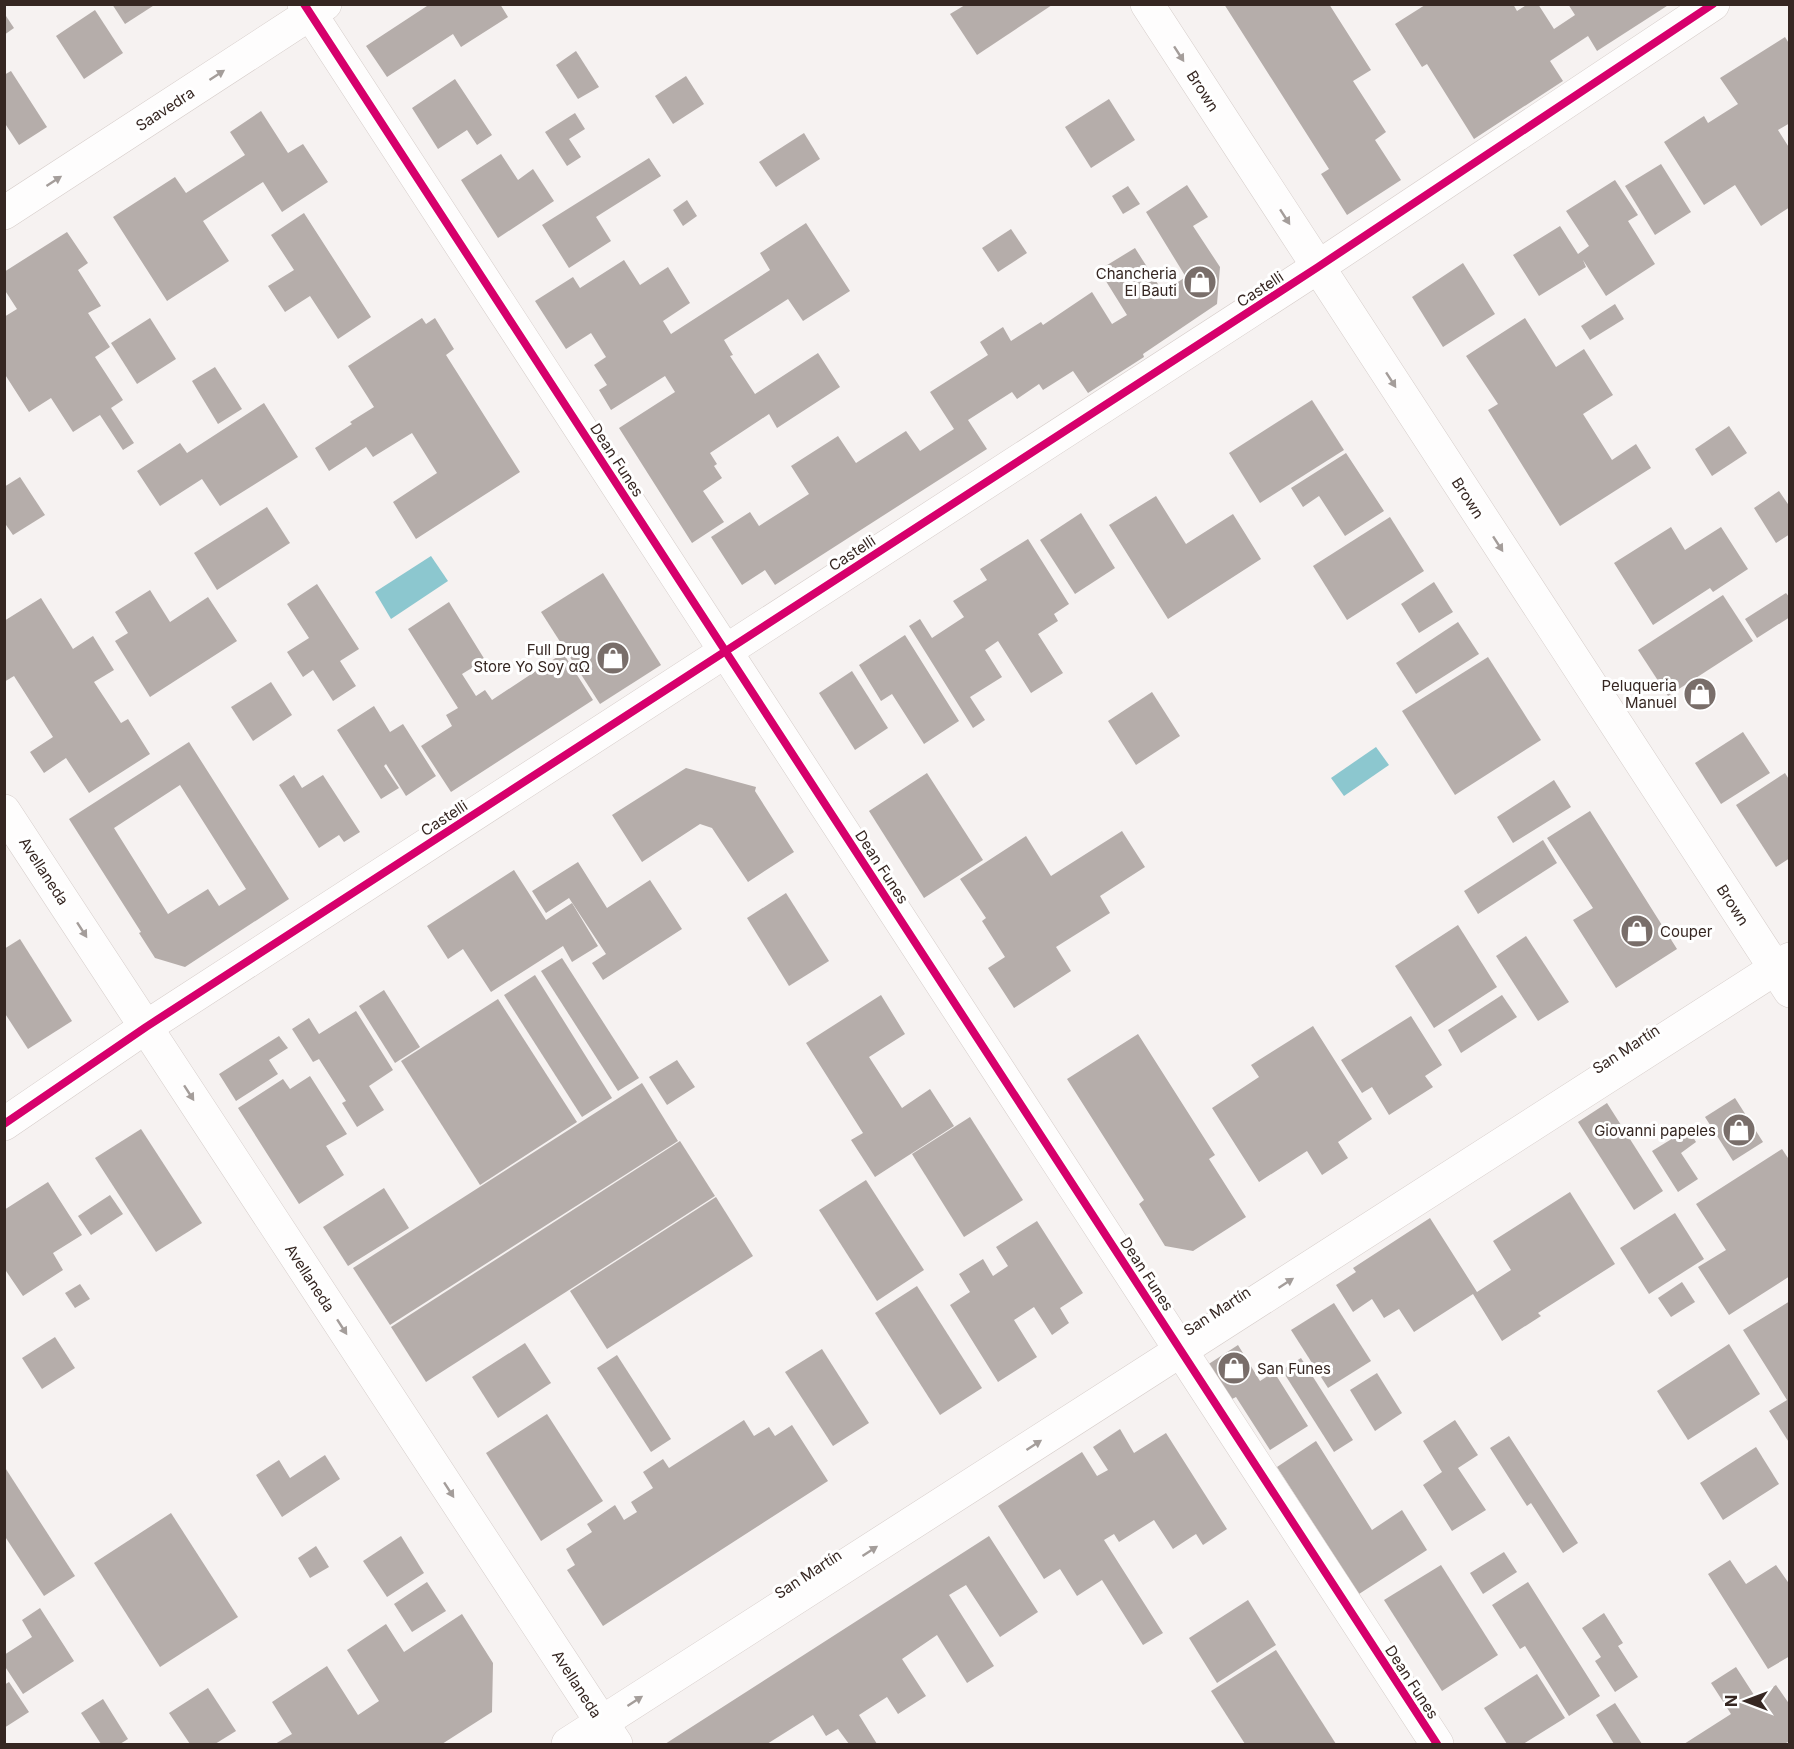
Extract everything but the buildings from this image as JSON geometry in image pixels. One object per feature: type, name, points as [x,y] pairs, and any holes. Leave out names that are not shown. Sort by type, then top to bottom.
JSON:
[{"type":"street","name":"Brown","points":[[1147,4],[1318,267],[1785,973]]},
{"type":"street","name":"Castelli","points":[[4,1124],[146,1027],[1318,267],[1713,4]]},
{"type":"street","name":"Saavedra","points":[[4,213],[313,8]]},
{"type":"street","name":"Dean Funes","points":[[313,8],[725,651],[1437,1744]]},
{"type":"street","name":"Avellaneda","points":[[4,811],[609,1734]]},
{"type":"street","name":"San Martín","points":[[568,1744],[609,1734],[1180,1351],[1785,973]]},
{"type":"water","points":[[431,556],[448,581],[391,619],[375,592]]},
{"type":"water","points":[[1376,747],[1389,765],[1344,796],[1331,778]]},
{"type":"cycle path","points":[[304,4],[1437,1744]]},
{"type":"cycle path","points":[[4,1124],[146,1027],[1318,267],[1713,4]]},
{"type":"place","name":"Chancheria El Bauti","points":[[1200,282]]},
{"type":"place","name":"Full Drug Store Yo Soy αΩ","points":[[613,658]]},
{"type":"place","name":"Peluqueria Manuel","points":[[1700,694]]},
{"type":"place","name":"Couper","points":[[1637,931]]},
{"type":"place","name":"Giovanni papeles","points":[[1739,1130]]},
{"type":"place","name":"San Funes","points":[[1234,1368]]}]
